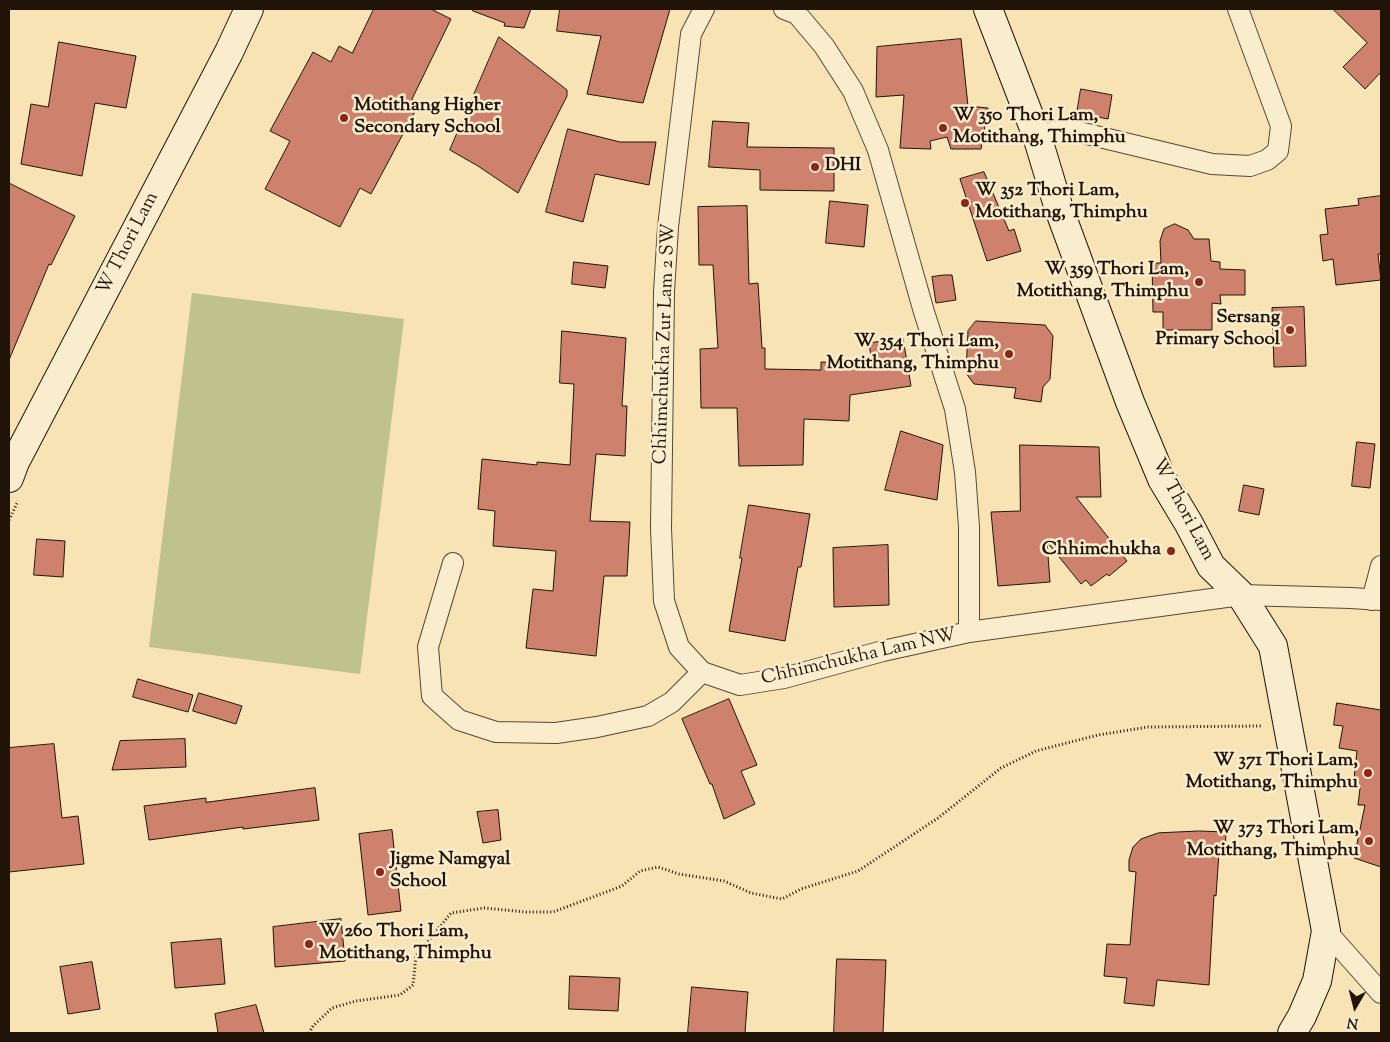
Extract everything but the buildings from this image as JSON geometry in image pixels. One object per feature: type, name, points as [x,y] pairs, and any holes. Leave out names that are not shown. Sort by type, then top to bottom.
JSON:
[{"type":"main road","name":"W Thori Lam","points":[[11,467],[229,52],[249,9]]},
{"type":"main road","name":"W Thori Lam","points":[[988,9],[1037,136],[1059,209],[1127,393],[1162,479],[1211,566],[1241,595],[1273,646],[1326,931]]},
{"type":"main road","points":[[1292,1033],[1302,1016],[1317,981],[1326,931]]},
{"type":"street","name":"Chhimchukha Zur Lam 2 SW","points":[[702,672],[679,647],[664,601],[661,528],[664,292],[668,226],[691,34],[704,9]]},
{"type":"street","points":[[784,9],[797,14],[824,46],[853,91],[878,150],[954,409],[964,472],[969,527],[969,632]]},
{"type":"street","points":[[1037,136],[1053,132],[1079,132],[1212,164],[1250,166],[1267,160],[1278,151],[1281,126],[1238,9]]},
{"type":"street","points":[[453,563],[428,648],[432,696],[458,720],[496,732],[556,734],[597,727],[648,716],[672,702],[702,672]]},
{"type":"street","points":[[1377,600],[1381,566]]},
{"type":"street","name":"Chhimchukha Lam NW","points":[[702,672],[740,685],[775,680],[883,651],[969,632],[1241,595],[1377,600]]},
{"type":"street","points":[[1326,931],[1381,994]]},
{"type":"green space","points":[[192,293],[404,319],[360,674],[149,647]]},
{"type":"place","name":"Motithang Higher Secondary School","points":[[344,118]]},
{"type":"place","name":"W 350 Thori Lam, Motithang, Thimphu","points":[[943,128]]},
{"type":"place","name":"DHI","points":[[815,167]]},
{"type":"place","name":"W 352 Thori Lam, Motithang, Thimphu","points":[[965,203]]},
{"type":"place","name":"W 359 Thori Lam, Motithang, Thimphu","points":[[1199,282]]},
{"type":"place","name":"Sersang Primary School","points":[[1290,330]]},
{"type":"place","name":"W 354 Thori Lam, Motithang, Thimphu","points":[[1009,354]]},
{"type":"place","name":"Chhimchukha","points":[[1171,551]]},
{"type":"place","name":"W 371 Thori Lam, Motithang, Thimphu","points":[[1368,773]]},
{"type":"place","name":"W 373 Thori Lam, Motithang, Thimphu","points":[[1369,841]]},
{"type":"place","name":"Jigme Namgyal School","points":[[380,872]]},
{"type":"place","name":"W 260 Thori Lam, Motithang, Thimphu","points":[[309,944]]}]
